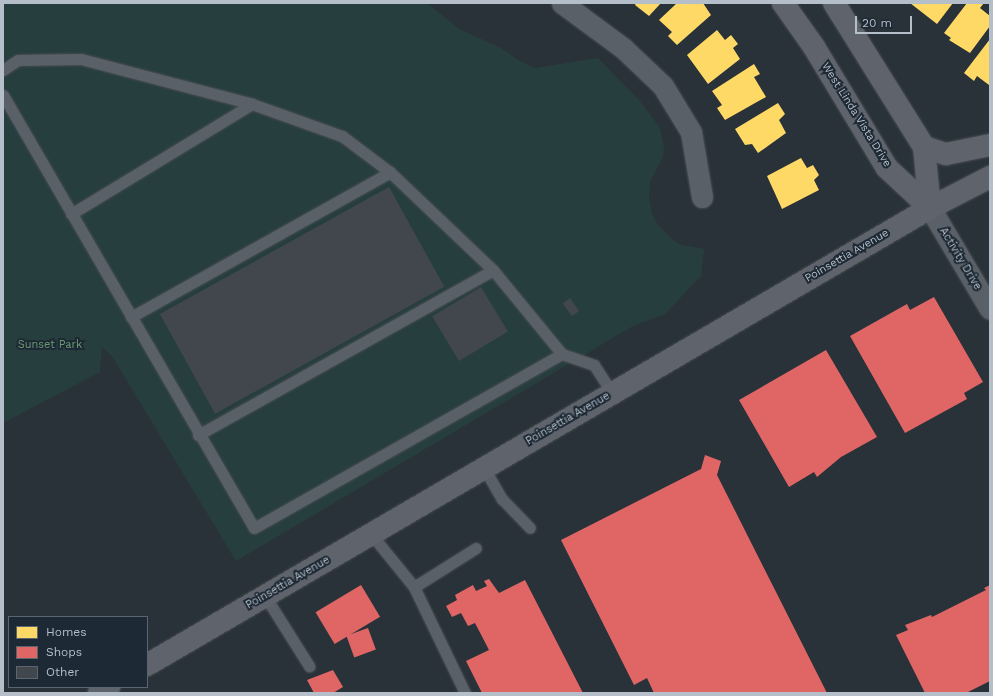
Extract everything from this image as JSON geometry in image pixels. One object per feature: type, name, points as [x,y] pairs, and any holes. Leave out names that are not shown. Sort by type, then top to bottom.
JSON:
[{"type":"main road","name":"West Linda Vista Drive","points":[[783,3],[814,47],[887,168],[930,208]]},
{"type":"main road","points":[[834,3],[924,147],[930,208]]},
{"type":"main road","points":[[924,147],[946,154],[990,145]]},
{"type":"main road","name":"Poinsettia Avenue","points":[[148,664],[930,208],[990,177]]},
{"type":"street","points":[[562,3],[623,48],[663,86],[691,132],[702,197]]},
{"type":"street","name":"Activity Drive","points":[[930,208],[990,310]]},
{"type":"lane","points":[[3,70],[18,60],[81,59],[252,104],[342,136],[390,172],[493,270],[562,354],[594,365],[612,393]]},
{"type":"lane","points":[[3,96],[198,435],[254,528],[562,354]]},
{"type":"lane","points":[[71,214],[252,104]]},
{"type":"lane","points":[[131,317],[390,172]]},
{"type":"lane","points":[[198,435],[493,270]]},
{"type":"lane","points":[[484,468],[502,499],[530,528]]},
{"type":"lane","points":[[371,534],[414,587],[465,693]]},
{"type":"lane","points":[[414,587],[476,548]]},
{"type":"lane","points":[[265,596],[309,666]]},
{"type":"green space","name":"Sunset Park","points":[[3,3],[427,3],[459,29],[501,48],[518,60],[535,68],[598,58],[640,101],[660,128],[664,148],[663,157],[650,182],[649,198],[652,214],[658,225],[674,241],[682,245],[704,249],[701,276],[665,314],[633,326],[236,561],[112,356],[102,347],[100,372],[3,423]]},
{"type":"building: Homes","points":[[636,3],[661,3],[649,16],[635,5]]},
{"type":"building: Homes","points":[[677,3],[703,3],[711,15],[677,45],[668,36],[672,32],[659,20]]},
{"type":"building: Homes","points":[[910,3],[953,3],[937,24]]},
{"type":"building: Homes","points":[[967,3],[984,3],[980,8],[990,16],[990,26],[970,53],[949,40],[951,38],[944,33]]},
{"type":"building: Homes","points":[[717,30],[725,40],[731,35],[738,44],[733,48],[740,59],[708,84],[687,55]]},
{"type":"building: Homes","points":[[990,39],[989,85],[977,76],[974,81],[964,73]]},
{"type":"building: Homes","points":[[754,64],[760,74],[754,77],[766,97],[725,120],[717,108],[722,105],[712,91]]},
{"type":"building: Homes","points":[[778,103],[785,114],[779,120],[786,133],[758,153],[752,144],[745,145],[735,129]]},
{"type":"building: Homes","points":[[801,158],[807,168],[813,165],[819,175],[814,180],[819,190],[782,209],[767,176]]},
{"type":"building: Shops","points":[[934,297],[983,382],[964,393],[967,399],[905,433],[850,336],[907,304],[910,310]]},
{"type":"building: Shops","points":[[826,350],[877,437],[841,457],[817,477],[814,472],[789,487],[739,400]]},
{"type":"building: Shops","points":[[705,455],[721,461],[717,475],[827,693],[654,693],[647,678],[634,685],[561,540],[701,469]]},
{"type":"building: Shops","points":[[489,579],[499,593],[525,580],[583,693],[482,693],[466,661],[489,650],[475,623],[468,626],[461,613],[452,617],[446,606],[457,600],[455,595],[473,585],[476,591],[487,586],[484,581]]},
{"type":"building: Shops","points":[[361,585],[380,617],[335,644],[316,612]]},
{"type":"building: Shops","points":[[990,585],[990,681],[966,693],[925,693],[896,635],[908,630],[905,625],[931,615],[932,617],[986,590],[984,588]]},
{"type":"building: Shops","points":[[368,628],[376,650],[354,657],[346,636]]},
{"type":"building: Shops","points":[[333,670],[343,687],[333,693],[314,693],[307,680]]},
{"type":"building: Other","points":[[389,187],[444,287],[215,414],[160,314]]},
{"type":"building: Other","points":[[481,287],[508,332],[459,361],[432,316]]},
{"type":"building: Other","points":[[570,298],[579,311],[572,316],[563,303]]}]
